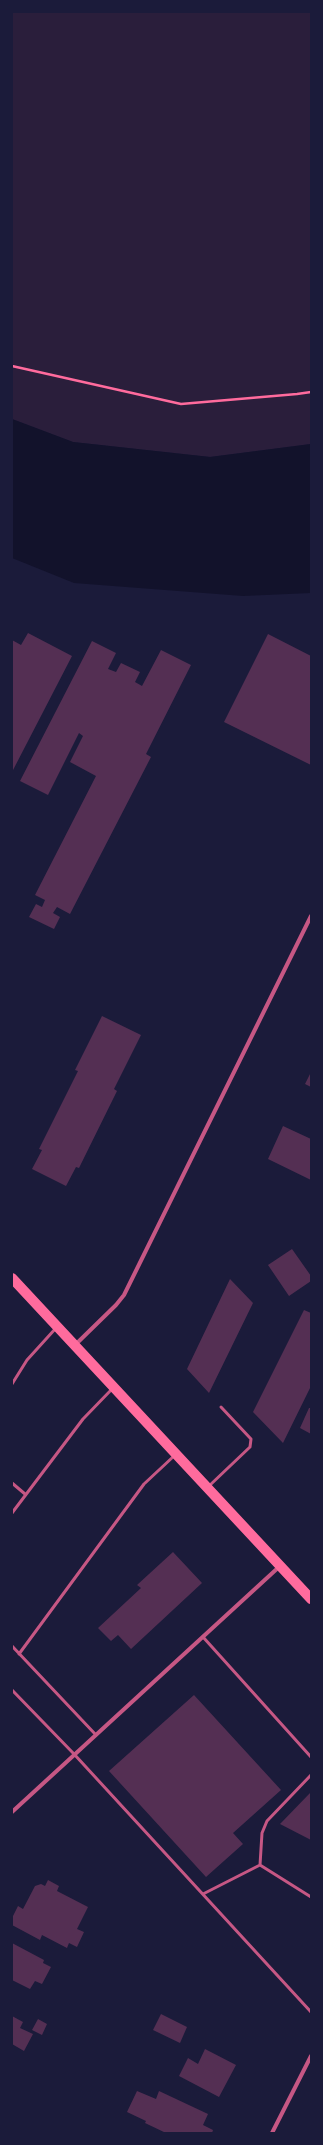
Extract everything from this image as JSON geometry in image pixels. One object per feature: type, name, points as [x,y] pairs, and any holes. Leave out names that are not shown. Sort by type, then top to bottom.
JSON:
[{"type":"main road","points":[[12,1278],[311,1599]]},
{"type":"street","points":[[74,1345],[116,1305],[124,1295],[311,916]]},
{"type":"street","points":[[12,1812],[280,1566]]},
{"type":"street","points":[[272,2133],[311,2056]]},
{"type":"lane","points":[[12,1384],[27,1360],[58,1326]]},
{"type":"lane","points":[[12,1513],[83,1419],[114,1387]]},
{"type":"lane","points":[[208,1487],[250,1447],[251,1439],[221,1407]]},
{"type":"lane","points":[[19,1654],[144,1484],[176,1454]]},
{"type":"lane","points":[[12,1483],[25,1494]]},
{"type":"lane","points":[[203,1637],[311,1757]]},
{"type":"lane","points":[[12,1646],[96,1735]]},
{"type":"lane","points":[[12,1690],[74,1754],[311,2012]]},
{"type":"lane","points":[[260,1866],[262,1833],[267,1821],[311,1775]]},
{"type":"lane","points":[[203,1894],[260,1866]]},
{"type":"lane","points":[[260,1866],[311,1897]]},
{"type":"path","points":[[12,366],[181,404],[311,392]]},
{"type":"shaded area","points":[[12,12],[311,12],[311,444],[210,457],[73,442],[12,419]]},
{"type":"shaded area","points":[[12,419],[73,442],[210,457],[311,444],[311,593],[243,596],[74,583],[12,558]]},
{"type":"building","points":[[28,633],[72,656],[12,772],[12,640],[21,645]]},
{"type":"building","points":[[268,634],[311,656],[311,765],[224,722]]},
{"type":"building","points":[[92,641],[116,653],[108,669],[116,672],[121,663],[140,672],[135,682],[142,686],[161,650],[191,665],[146,754],[151,757],[70,914],[57,907],[53,913],[60,917],[54,929],[29,917],[36,904],[42,907],[45,900],[35,895],[96,776],[70,762],[83,736],[79,733],[48,795],[20,781]]},
{"type":"building","points":[[102,1016],[141,1035],[114,1089],[117,1091],[79,1168],[76,1167],[66,1186],[32,1169],[42,1150],[39,1149],[78,1071],[75,1070]]},
{"type":"building","points":[[311,1072],[311,1087],[305,1084]]},
{"type":"building","points":[[283,1126],[311,1139],[311,1180],[268,1159]]},
{"type":"building","points":[[292,1249],[311,1276],[311,1281],[289,1296],[268,1265]]},
{"type":"building","points":[[230,1279],[253,1303],[209,1393],[187,1369]]},
{"type":"building","points":[[304,1310],[311,1313],[311,1386],[283,1443],[253,1412]]},
{"type":"building","points":[[309,1408],[311,1408],[311,1434],[300,1428]]},
{"type":"building","points":[[173,1552],[202,1583],[131,1649],[118,1635],[111,1641],[98,1628],[141,1588],[137,1585]]},
{"type":"building","points":[[194,1695],[281,1790],[233,1833],[243,1844],[206,1877],[109,1771]]},
{"type":"building","points":[[311,1792],[311,1840],[280,1824]]},
{"type":"building","points":[[48,1880],[59,1886],[57,1891],[88,1907],[77,1929],[84,1932],[77,1947],[69,1943],[67,1948],[42,1935],[40,1940],[12,1925],[12,1918],[18,1906],[23,1909],[35,1886],[41,1884],[45,1886]]},
{"type":"building","points":[[12,1943],[44,1960],[43,1963],[51,1967],[42,1984],[35,1981],[30,1989],[12,1980]]},
{"type":"building","points":[[161,2014],[187,2027],[180,2043],[153,2030]]},
{"type":"building","points":[[12,2016],[23,2022],[20,2028],[33,2034],[24,2051],[12,2044]]},
{"type":"building","points":[[38,2019],[47,2024],[42,2035],[32,2030]]},
{"type":"building","points":[[205,2049],[236,2065],[219,2097],[179,2076],[188,2058],[198,2064]]},
{"type":"building","points":[[137,2091],[156,2099],[159,2091],[208,2114],[203,2125],[213,2130],[212,2133],[166,2133],[145,2123],[146,2121],[127,2112]]}]
